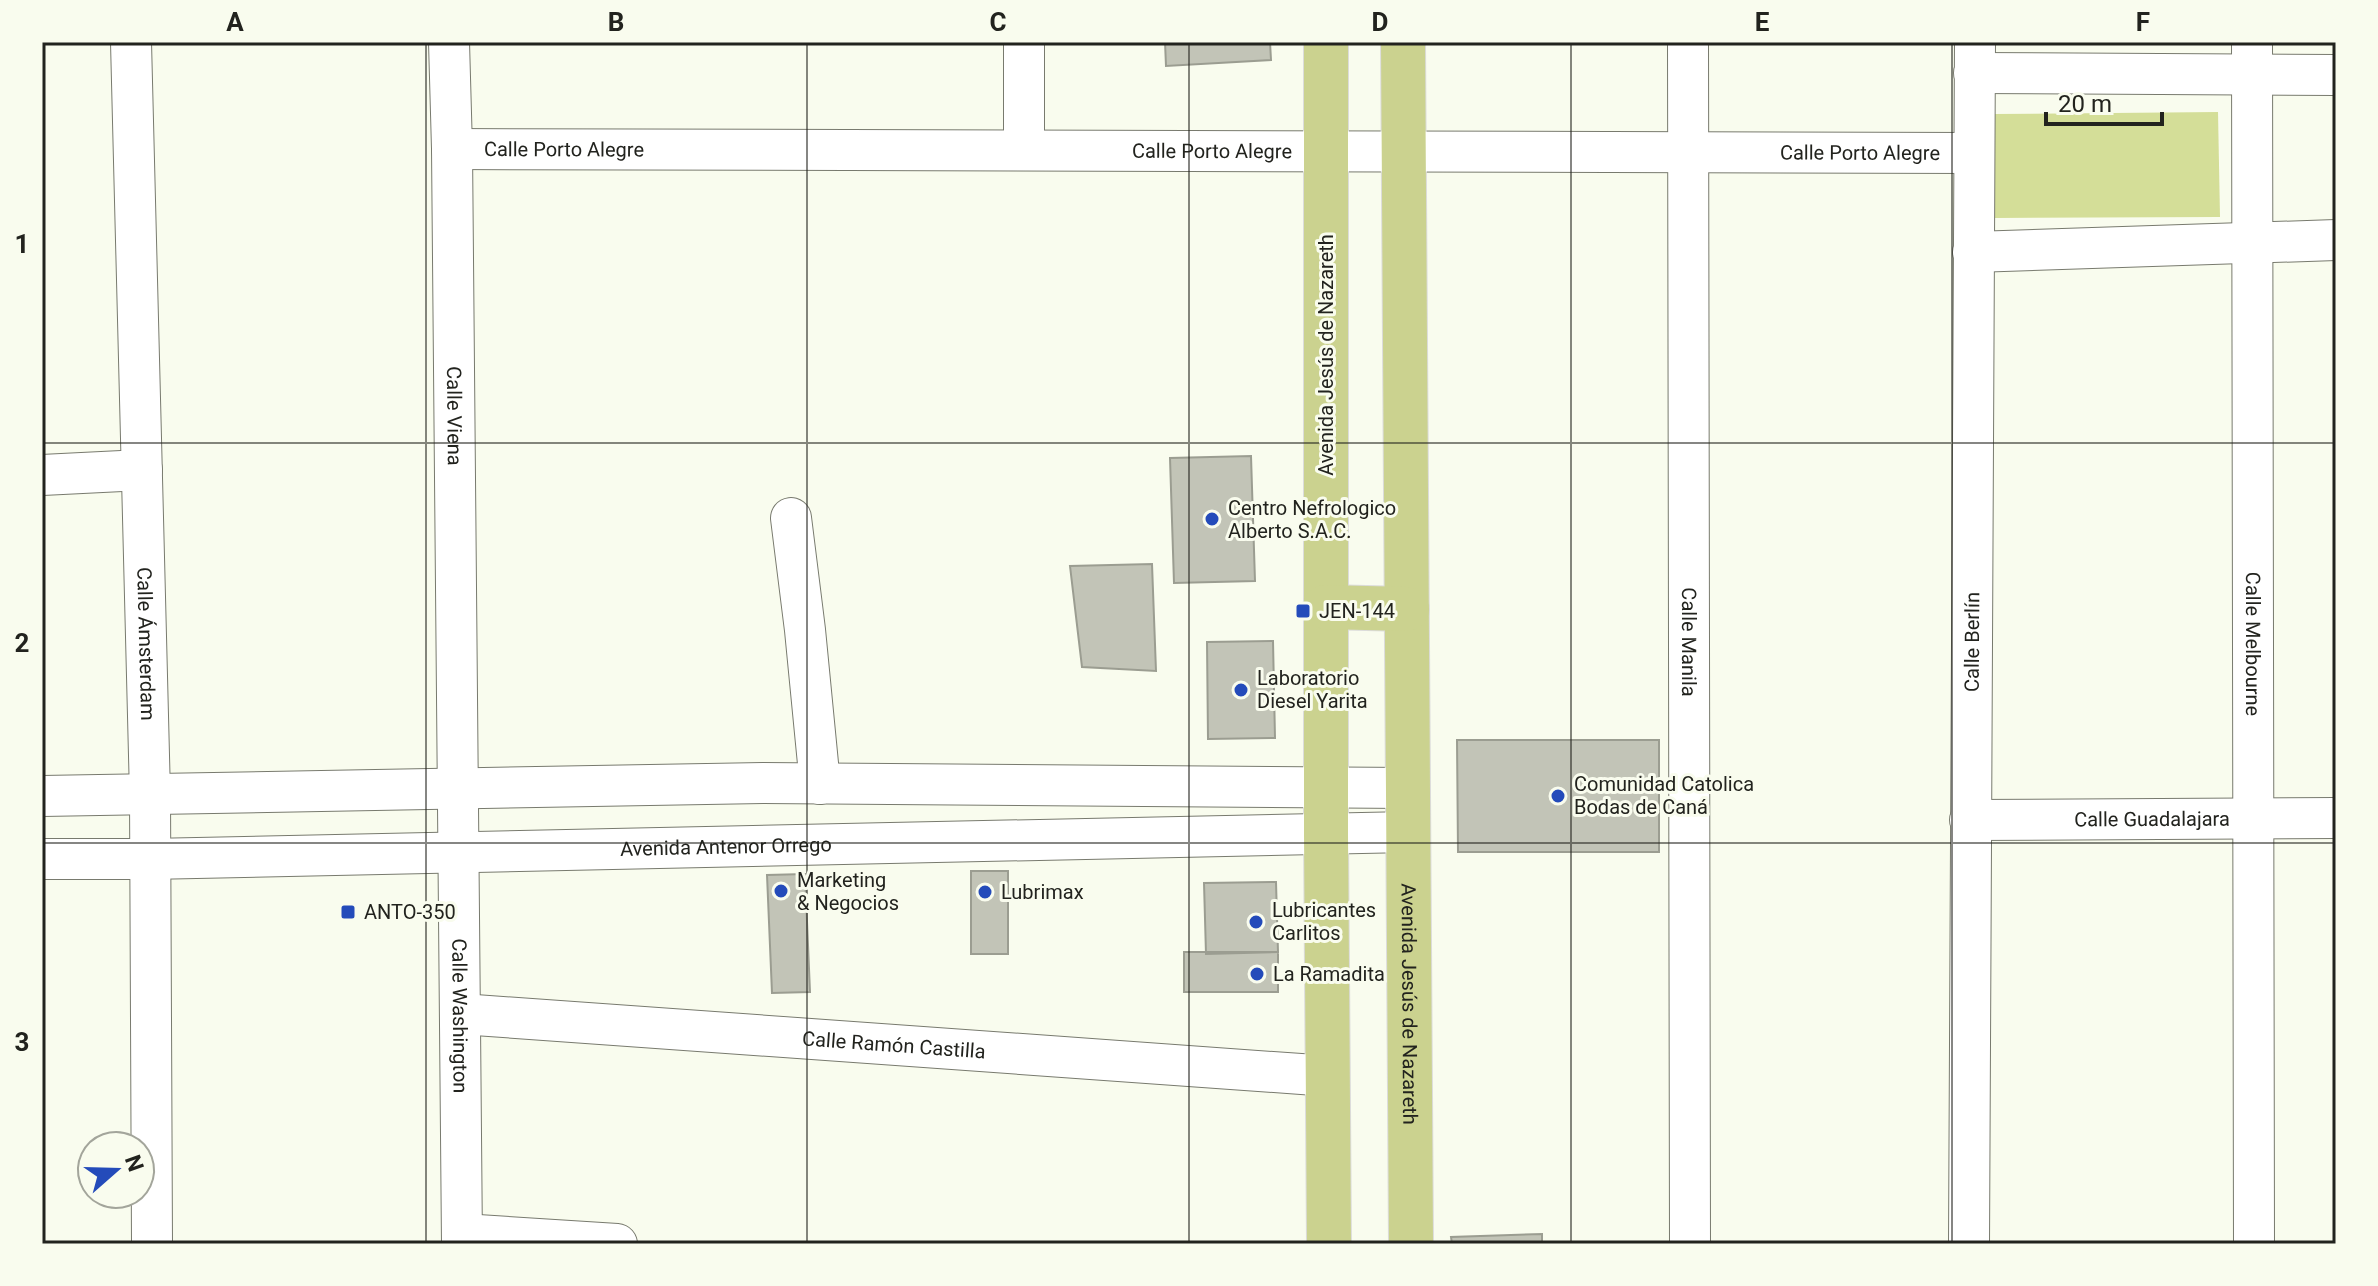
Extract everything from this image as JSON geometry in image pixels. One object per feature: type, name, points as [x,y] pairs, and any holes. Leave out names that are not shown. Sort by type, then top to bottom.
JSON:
[{"type":"main road","name":"Avenida Jesús de Nazareth","points":[[1326,42],[1325,607],[1329,1244]]},
{"type":"main road","name":"Avenida Jesús de Nazareth","points":[[1403,42],[1411,1244]]},
{"type":"main road","points":[[1325,607],[1407,609]]},
{"type":"street","name":"Calle Ámsterdam","points":[[131,42],[150,795],[152,1244]]},
{"type":"street","name":"Calle Viena","points":[[449,42],[459,789]]},
{"type":"street","points":[[1024,42],[1024,150]]},
{"type":"street","name":"Calle Manila","points":[[1688,42],[1690,1244]]},
{"type":"street","points":[[1974,57],[2252,58],[2336,75]]},
{"type":"street","name":"Calle Berlín","points":[[1969,1244],[1974,57]]},
{"type":"street","name":"Calle Melbourne","points":[[2252,58],[2254,1244]]},
{"type":"street","name":"Calle Porto Alegre","points":[[452,149],[1973,153]]},
{"type":"street","points":[[1973,252],[2336,240]]},
{"type":"street","points":[[42,475],[142,470]]},
{"type":"street","points":[[791,518],[820,784]]},
{"type":"street","points":[[760,845],[763,783]]},
{"type":"street","points":[[42,796],[763,783],[1408,788]]},
{"type":"street","name":"Calle Washington","points":[[459,789],[462,1239]]},
{"type":"street","name":"Calle Guadalajara","points":[[1970,820],[2336,818]]},
{"type":"street","name":"Avenida Antenor Orrego","points":[[42,859],[1408,832]]},
{"type":"street","name":"Calle Ramón Castilla","points":[[461,1014],[1329,1076]]},
{"type":"street","points":[[462,1239],[617,1244]]},
{"type":"green space","points":[[2218,112],[2220,217],[1995,218],[1994,114]]},
{"type":"building","points":[[1165,42],[1270,42],[1271,60],[1166,66]]},
{"type":"building","name":"Centro Nefrologico Alberto S.A.C.","points":[[1251,456],[1255,581],[1174,583],[1170,458]]},
{"type":"building","points":[[1152,564],[1156,671],[1082,667],[1070,566]]},
{"type":"building","name":"Laboratorio Diesel Yarita","points":[[1273,641],[1275,738],[1208,739],[1207,642]]},
{"type":"building","name":"Comunidad Catolica Bodas de Caná","points":[[1457,740],[1659,740],[1659,852],[1458,852]]},
{"type":"building","points":[[971,871],[1008,871],[1008,954],[971,954]]},
{"type":"building","points":[[805,874],[810,992],[772,993],[767,875]]},
{"type":"building","points":[[1276,882],[1278,952],[1206,954],[1204,883]]},
{"type":"building","points":[[1184,952],[1278,952],[1278,992],[1184,992]]},
{"type":"building","points":[[1542,1234],[1542,1244],[1452,1244],[1451,1237]]},
{"type":"place","name":"Centro Nefrologico Alberto S.A.C.","points":[[1212,519]]},
{"type":"place","name":"JEN-144","points":[[1303,611]]},
{"type":"place","name":"Laboratorio Diesel Yarita","points":[[1241,690]]},
{"type":"place","name":"Comunidad Catolica Bodas de Caná","points":[[1558,796]]},
{"type":"place","name":"Marketing & Negocios","points":[[781,891]]},
{"type":"place","name":"Lubrimax","points":[[985,892]]},
{"type":"place","name":"ANTO-350","points":[[348,912]]},
{"type":"place","name":"Lubricantes Carlitos","points":[[1256,922]]},
{"type":"place","name":"La Ramadita","points":[[1257,974]]}]
